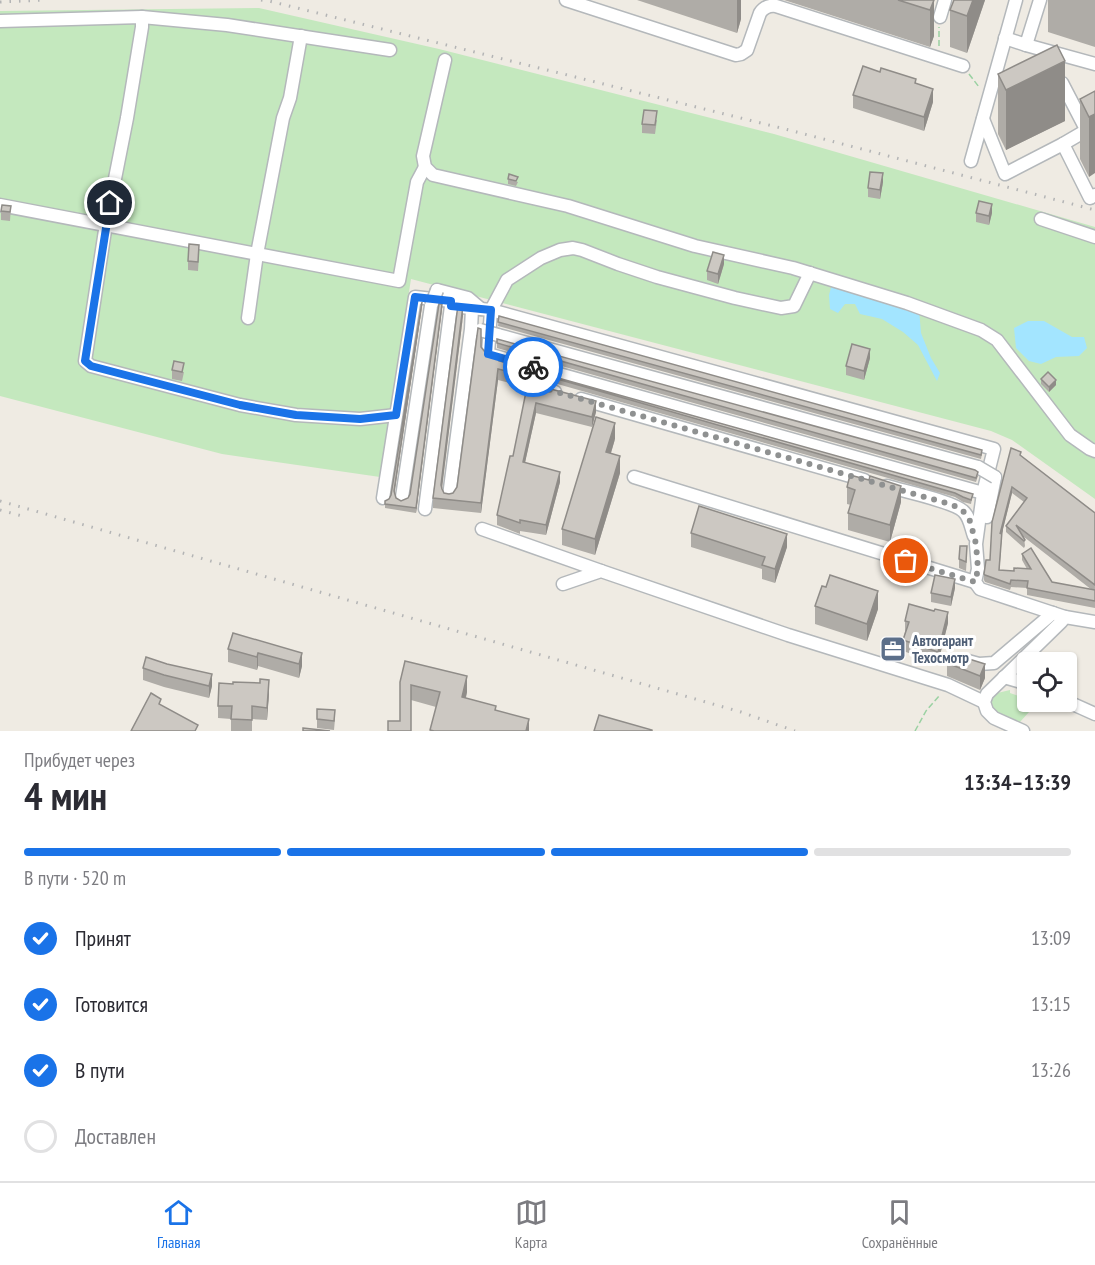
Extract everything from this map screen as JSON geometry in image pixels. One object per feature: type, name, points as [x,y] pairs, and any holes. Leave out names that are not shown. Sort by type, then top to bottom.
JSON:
[{"type":"street","points":[[566,0],[736,55],[747,50],[762,9],[770,6],[963,66]]},
{"type":"street","points":[[940,17],[945,0]]},
{"type":"street","points":[[971,161],[1016,0]]},
{"type":"street","points":[[1026,45],[1040,0]]},
{"type":"street","points":[[142,17],[85,361],[91,366],[240,405],[296,415],[360,419],[396,415]]},
{"type":"street","points":[[0,21],[142,17],[227,24],[390,50]]},
{"type":"street","points":[[248,318],[257,254],[301,36]]},
{"type":"street","points":[[1005,38],[1095,64]]},
{"type":"street","points":[[445,60],[423,156],[425,166],[433,175],[568,206],[695,246],[810,273],[907,303],[981,330],[997,340],[1070,435],[1095,451]]},
{"type":"street","points":[[984,114],[1005,174],[1091,131],[1062,83],[1042,93]]},
{"type":"street","points":[[984,114],[1001,114]]},
{"type":"street","points":[[1062,144],[1090,198],[1095,195]]},
{"type":"street","points":[[0,205],[399,281],[417,182],[425,166]]},
{"type":"street","points":[[1041,219],[1095,237]]},
{"type":"street","points":[[449,496],[475,330],[482,309],[507,280],[541,258],[560,250],[573,248],[657,277],[781,308],[794,306],[810,273]]},
{"type":"street","points":[[402,497],[431,306],[437,290],[468,298],[482,309],[488,354],[983,493]]},
{"type":"street","points":[[383,498],[415,297],[451,301],[425,509]]},
{"type":"street","points":[[451,306],[482,309],[994,449],[983,493],[976,544]]},
{"type":"street","points":[[475,330],[978,467],[995,477],[975,582]]},
{"type":"street","points":[[537,368],[536,378],[550,390],[953,505],[963,511],[970,521],[976,544],[978,569]]},
{"type":"street","points":[[634,477],[975,582],[980,589],[1059,615],[1095,622]]},
{"type":"street","points":[[482,529],[788,635],[948,685],[984,702]]},
{"type":"street","points":[[563,584],[601,571]]},
{"type":"street","points":[[958,658],[979,664],[994,663],[1059,615]]},
{"type":"street","points":[[1023,731],[994,718],[987,711],[984,702],[987,694],[1061,622],[1059,615]]},
{"type":"street","points":[[1004,677],[1017,681]]},
{"type":"street","points":[[1077,706],[1095,714]]},
{"type":"path","points":[[939,58],[940,17]]},
{"type":"path","points":[[963,66],[979,87],[990,92]]},
{"type":"path","points":[[915,731],[926,711],[948,685]]},
{"type":"green space","points":[[259,8],[439,49],[774,134],[1095,227],[1095,499],[1012,440],[991,431],[411,279],[380,477],[222,454],[0,396],[0,11]]},
{"type":"green space","points":[[1010,690],[1010,693],[1017,695],[1017,712],[1029,712],[1020,722],[1016,722],[993,711],[987,703],[989,695]]},
{"type":"water","points":[[832,284],[919,309],[921,333],[940,373],[937,381],[918,345],[903,332],[882,319],[860,314],[855,304],[845,304],[838,313],[830,309],[829,295]]},
{"type":"water","points":[[1028,321],[1044,321],[1072,337],[1084,337],[1087,348],[1079,356],[1056,357],[1041,364],[1029,361],[1016,348],[1014,328]]},
{"type":"building","points":[[898,0],[934,0],[930,10]]},
{"type":"building","points":[[954,0],[973,0],[967,16],[950,10]]},
{"type":"building","points":[[1057,45],[1065,61],[1006,90],[998,74]]},
{"type":"building","points":[[863,66],[880,72],[881,68],[916,79],[915,83],[933,89],[924,117],[853,95]]},
{"type":"building","points":[[1095,91],[1095,114],[1089,117],[1080,99]]},
{"type":"building","points":[[644,110],[657,111],[655,125],[642,124]]},
{"type":"building","points":[[870,172],[883,173],[880,190],[868,188]]},
{"type":"building","points":[[509,174],[518,177],[516,181],[508,179]]},
{"type":"building","points":[[979,201],[992,204],[989,216],[976,213]]},
{"type":"building","points":[[2,205],[11,206],[10,212],[1,211]]},
{"type":"building","points":[[189,244],[199,245],[198,262],[188,261]]},
{"type":"building","points":[[713,252],[724,255],[718,274],[707,271]]},
{"type":"building","points":[[422,302],[394,491],[396,498],[401,501],[408,498],[410,494],[439,304],[442,304],[416,508],[385,504],[385,501],[391,495]]},
{"type":"building","points":[[458,305],[463,305],[441,485],[444,493],[453,493],[457,487],[478,328],[481,329],[481,347],[485,352],[500,356],[499,361],[528,368],[531,374],[547,388],[596,401],[592,417],[536,403],[523,462],[560,472],[546,525],[520,520],[520,523],[497,515],[510,456],[513,456],[529,377],[498,369],[481,503],[433,498]]},
{"type":"building","points":[[499,316],[982,450],[981,455],[498,322]]},
{"type":"building","points":[[497,339],[978,472],[976,478],[497,343]]},
{"type":"building","points":[[852,344],[870,349],[864,371],[846,366]]},
{"type":"building","points":[[174,361],[184,363],[182,372],[172,370]]},
{"type":"building","points":[[1048,372],[1056,380],[1049,387],[1041,379]]},
{"type":"building","points":[[551,376],[973,494],[971,500],[955,493]]},
{"type":"building","points":[[596,417],[615,423],[606,452],[620,456],[595,539],[562,529]]},
{"type":"building","points":[[1011,448],[1021,452],[1020,455],[1095,513],[1095,585],[1016,525],[1024,541],[1006,526],[1027,498],[1012,487],[1000,534],[1002,531],[999,570],[1031,569],[1022,554],[1031,548],[1052,582],[1095,590],[1095,601],[1027,588],[1028,581],[1011,580],[1010,584],[984,574],[986,560],[990,560],[992,522]]},
{"type":"building","points":[[850,475],[869,480],[870,476],[901,486],[890,525],[848,513],[855,490],[847,487]]},
{"type":"building","points":[[699,506],[787,534],[775,569],[762,565],[765,557],[691,533]]},
{"type":"building","points":[[960,546],[967,546],[966,562],[959,559]]},
{"type":"building","points":[[830,575],[878,591],[867,624],[815,606],[822,586],[826,587]]},
{"type":"building","points":[[935,575],[955,579],[951,597],[931,593]]},
{"type":"building","points":[[909,604],[934,611],[935,609],[948,612],[938,652],[903,640],[909,622],[905,621]]},
{"type":"building","points":[[233,633],[302,653],[299,664],[258,653],[257,657],[228,649]]},
{"type":"building","points":[[950,653],[985,664],[980,676],[947,663]]},
{"type":"building","points":[[146,657],[212,674],[209,686],[143,668]]},
{"type":"building","points":[[405,661],[467,676],[462,697],[496,706],[495,710],[529,719],[526,731],[430,730],[440,692],[411,685],[411,731],[388,731],[388,721],[400,721],[400,682]]},
{"type":"building","points":[[260,679],[269,680],[267,708],[252,706],[252,720],[231,719],[232,706],[218,706],[219,683],[260,683]]},
{"type":"building","points":[[151,693],[161,699],[159,704],[198,725],[195,731],[131,731]]},
{"type":"building","points":[[317,709],[335,710],[334,721],[317,719]]},
{"type":"building","points":[[599,715],[652,730],[652,731],[594,731]]},
{"type":"building","points":[[303,728],[330,731],[303,731]]},
{"type":"railway","points":[[0,2],[45,0]]},
{"type":"railway","points":[[261,0],[789,130],[1095,210]]},
{"type":"railway","points":[[0,501],[741,712],[795,731]]},
{"type":"railway","points":[[0,510],[26,517]]},
{"type":"way so far","points":[[533,367],[537,368],[536,378],[550,390],[953,505],[963,511],[970,521],[976,544],[978,569],[975,582],[906,561]]},
{"type":"place","name":"Автогарант Техосмотр","points":[[893,649]]},
{"type":"route","points":[[110,203],[85,361],[91,366],[240,405],[296,415],[360,419],[396,415],[415,297],[451,301],[451,306],[491,310],[488,354],[533,367]]}]
